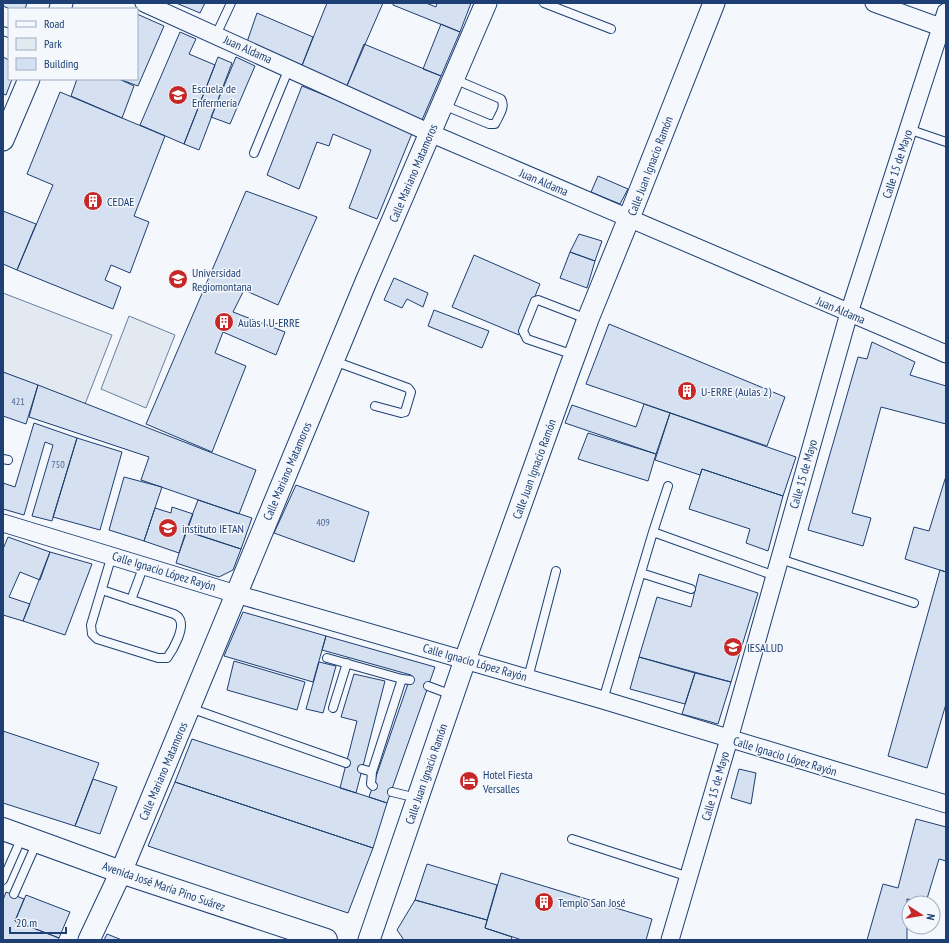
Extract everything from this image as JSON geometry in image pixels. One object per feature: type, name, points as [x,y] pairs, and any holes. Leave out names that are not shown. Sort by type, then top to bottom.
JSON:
[{"type":"highway","name":"Avenida José María Pino Suárez","points":[[21,836],[121,872],[326,940]]},
{"type":"street","name":"Juan Aldama","points":[[144,3],[430,133],[946,354]]},
{"type":"street","name":"Calle Mariano Matamoros","points":[[90,940],[121,872],[333,361],[486,3]]},
{"type":"street","name":"Calle Juan Ignacio Ramón","points":[[369,940],[465,660],[575,355],[714,3]]},
{"type":"street","points":[[874,3],[944,22]]},
{"type":"street","name":"Calle 15 de Mayo","points":[[670,940],[729,739],[849,313],[944,22]]},
{"type":"street","points":[[3,140],[29,80]]},
{"type":"street","name":"Calle Ignacio López Rayón","points":[[3,523],[236,594],[603,700],[946,804]]},
{"type":"lane","points":[[216,35],[231,3]]},
{"type":"lane","points":[[544,3],[611,29]]},
{"type":"lane","points":[[254,153],[289,68]]},
{"type":"lane","points":[[442,105],[493,125],[495,124],[503,107],[501,99],[454,78]]},
{"type":"lane","points":[[908,130],[946,142]]},
{"type":"lane","points":[[575,355],[527,339],[523,331],[535,301],[538,300],[588,320]]},
{"type":"lane","points":[[333,361],[408,388],[411,392],[406,412],[401,413],[376,406]]},
{"type":"lane","points":[[603,700],[668,486]]},
{"type":"lane","points":[[653,532],[775,576]]},
{"type":"lane","points":[[102,590],[174,614],[180,619],[182,628],[172,651],[166,658],[158,658],[97,639],[92,634],[91,625],[112,555]]},
{"type":"lane","points":[[780,559],[914,604]]},
{"type":"lane","points":[[131,600],[144,565]]},
{"type":"lane","points":[[528,678],[556,571]]},
{"type":"lane","points":[[641,573],[691,589]]},
{"type":"lane","points":[[327,658],[406,680],[372,772],[371,784],[373,786]]},
{"type":"lane","points":[[334,708],[348,664]]},
{"type":"lane","points":[[428,686],[453,695]]},
{"type":"lane","points":[[189,708],[346,763]]},
{"type":"lane","points":[[362,769],[372,772]]},
{"type":"lane","points":[[392,792],[418,799]]},
{"type":"lane","points":[[3,880],[21,836]]},
{"type":"lane","points":[[14,894],[21,836]]},
{"type":"lane","points":[[572,839],[688,877]]},
{"type":"green space","points":[[3,293],[112,335],[85,404],[3,372]]},
{"type":"green space","points":[[129,316],[175,335],[146,408],[101,389]]},
{"type":"building","points":[[3,3],[27,3],[25,8],[8,8],[3,6]]},
{"type":"building","points":[[176,3],[205,3],[200,13]]},
{"type":"building","points":[[327,3],[383,3],[346,88],[301,68]]},
{"type":"building","points":[[393,3],[426,3],[436,7],[437,3],[471,3],[460,32],[393,5]]},
{"type":"building","points":[[257,13],[313,37],[301,68],[247,42]]},
{"type":"building","points":[[138,14],[164,26],[138,86],[122,80],[138,80]]},
{"type":"building","points":[[441,24],[460,32],[441,76],[423,69]]},
{"type":"building","name":"Escuela de Enfermería","points":[[180,32],[196,39],[189,54],[215,65],[184,144],[140,125]]},
{"type":"building","points":[[364,44],[441,76],[422,120],[346,88]]},
{"type":"building","points":[[3,57],[8,60],[8,80],[12,80],[6,95],[3,94]]},
{"type":"building","points":[[218,57],[232,63],[199,150],[184,144]]},
{"type":"building","points":[[236,57],[255,66],[230,124],[211,117]]},
{"type":"building","points":[[77,80],[121,80],[134,86],[122,118],[71,96]]},
{"type":"building","points":[[302,86],[413,131],[377,219],[349,208],[371,150],[333,134],[329,146],[317,142],[299,189],[267,175]]},
{"type":"building","name":"CEDAE","points":[[60,92],[165,136],[134,216],[149,222],[130,273],[111,265],[105,280],[121,287],[113,309],[17,270],[53,185],[27,174]]},
{"type":"building","points":[[598,176],[628,189],[620,204],[591,192]]},
{"type":"building","name":"Aulas I U-ERRE","points":[[246,191],[317,217],[278,305],[244,290],[233,312],[285,332],[276,355],[223,332],[215,353],[246,366],[212,452],[146,424]]},
{"type":"building","points":[[3,211],[36,224],[17,270],[3,264]]},
{"type":"building","points":[[579,234],[602,241],[595,261],[570,252]]},
{"type":"building","points":[[570,252],[595,261],[587,288],[560,278]]},
{"type":"building","points":[[474,255],[540,284],[519,335],[452,307]]},
{"type":"building","points":[[394,278],[428,293],[423,307],[407,299],[402,308],[384,300]]},
{"type":"building","points":[[434,310],[489,331],[482,348],[428,326]]},
{"type":"building","name":"U-ERRE (Aulas 2)","points":[[609,324],[785,397],[767,446],[586,384]]},
{"type":"building","points":[[872,342],[915,362],[910,375],[946,386],[946,424],[881,407],[852,513],[871,518],[863,546],[808,530],[858,357],[867,359]]},
{"type":"building","points":[[3,372],[38,385],[26,424],[3,416]]},
{"type":"building","points":[[38,385],[256,470],[239,514],[141,480],[149,457],[29,417]]},
{"type":"building","points":[[644,404],[670,413],[656,454],[565,423],[572,405],[636,427]]},
{"type":"building","points":[[670,413],[796,457],[783,496],[702,469],[700,475],[655,460]]},
{"type":"building","points":[[34,423],[77,438],[52,521],[32,516],[53,445],[45,442],[24,515],[3,509],[3,483],[15,487]]},
{"type":"building","points":[[588,433],[656,454],[648,481],[578,459]]},
{"type":"building","points":[[77,438],[122,452],[100,530],[53,517]]},
{"type":"building","points":[[702,469],[783,496],[768,551],[746,543],[750,529],[689,509]]},
{"type":"building","points":[[946,476],[946,572],[905,559],[914,527],[929,531]]},
{"type":"building","points":[[124,477],[162,487],[144,541],[109,530]]},
{"type":"building","points":[[296,485],[369,512],[354,562],[274,533]]},
{"type":"building","points":[[198,500],[252,518],[241,549],[186,531]]},
{"type":"building","points":[[172,507],[193,514],[179,553],[144,541],[155,508],[171,513]]},
{"type":"building","points":[[186,531],[241,549],[233,570],[219,577],[176,563]]},
{"type":"building","points":[[8,537],[50,552],[40,580],[20,572],[9,597],[30,604],[23,621],[3,615],[3,549]]},
{"type":"building","points":[[50,552],[92,564],[65,635],[23,621]]},
{"type":"building","points":[[940,570],[946,572],[946,704],[927,768],[888,756]]},
{"type":"building","points":[[699,574],[758,593],[731,682],[639,657],[657,597],[691,607]]},
{"type":"building","points":[[243,612],[326,636],[313,682],[224,656]]},
{"type":"building","points":[[326,636],[435,667],[387,803],[369,797],[411,675],[322,650]]},
{"type":"building","points":[[639,657],[695,673],[685,704],[630,689]]},
{"type":"building","points":[[234,661],[305,682],[297,710],[227,690]]},
{"type":"building","points":[[319,662],[336,666],[323,713],[306,709]]},
{"type":"building","points":[[695,673],[731,682],[718,724],[682,714]]},
{"type":"building","points":[[354,674],[385,681],[356,793],[340,788],[357,721],[341,717]]},
{"type":"building","points":[[3,731],[99,763],[75,826],[3,803]]},
{"type":"building","points":[[192,739],[387,803],[373,848],[175,782]]},
{"type":"building","points":[[739,769],[756,773],[751,804],[731,798]]},
{"type":"building","points":[[93,779],[117,787],[100,834],[75,826]]},
{"type":"building","points":[[175,782],[373,848],[348,913],[148,846]]},
{"type":"building","points":[[916,819],[946,827],[946,861],[939,859],[928,895],[901,895],[901,935],[907,935],[907,940],[867,940],[883,884],[898,888]]},
{"type":"building","points":[[427,864],[497,885],[487,920],[415,900]]},
{"type":"building","name":"Templo San José","points":[[501,873],[652,919],[646,940],[522,940],[485,928]]},
{"type":"building","points":[[6,892],[24,899],[15,921],[59,938],[58,940],[3,940],[3,900]]},
{"type":"building","points":[[26,895],[70,912],[59,938],[15,921]]},
{"type":"building","points":[[415,900],[487,920],[485,928],[512,937],[511,940],[404,940],[397,930]]},
{"type":"building","points":[[107,934],[122,940],[104,940]]},
{"type":"place","name":"Escuela de Enfermería","points":[[178,95]]},
{"type":"place","name":"CEDAE","points":[[93,201]]},
{"type":"place","name":"Universidad Regiomontana","points":[[178,279]]},
{"type":"place","name":"Aulas I U-ERRE","points":[[224,322]]},
{"type":"place","name":"U-ERRE (Aulas 2)","points":[[687,391]]},
{"type":"place","name":"instituto IETAN","points":[[168,528]]},
{"type":"place","name":"IESALUD","points":[[733,647]]},
{"type":"place","name":"Hotel Fiesta Versalles","points":[[469,781]]},
{"type":"place","name":"Templo San José","points":[[544,902]]}]
